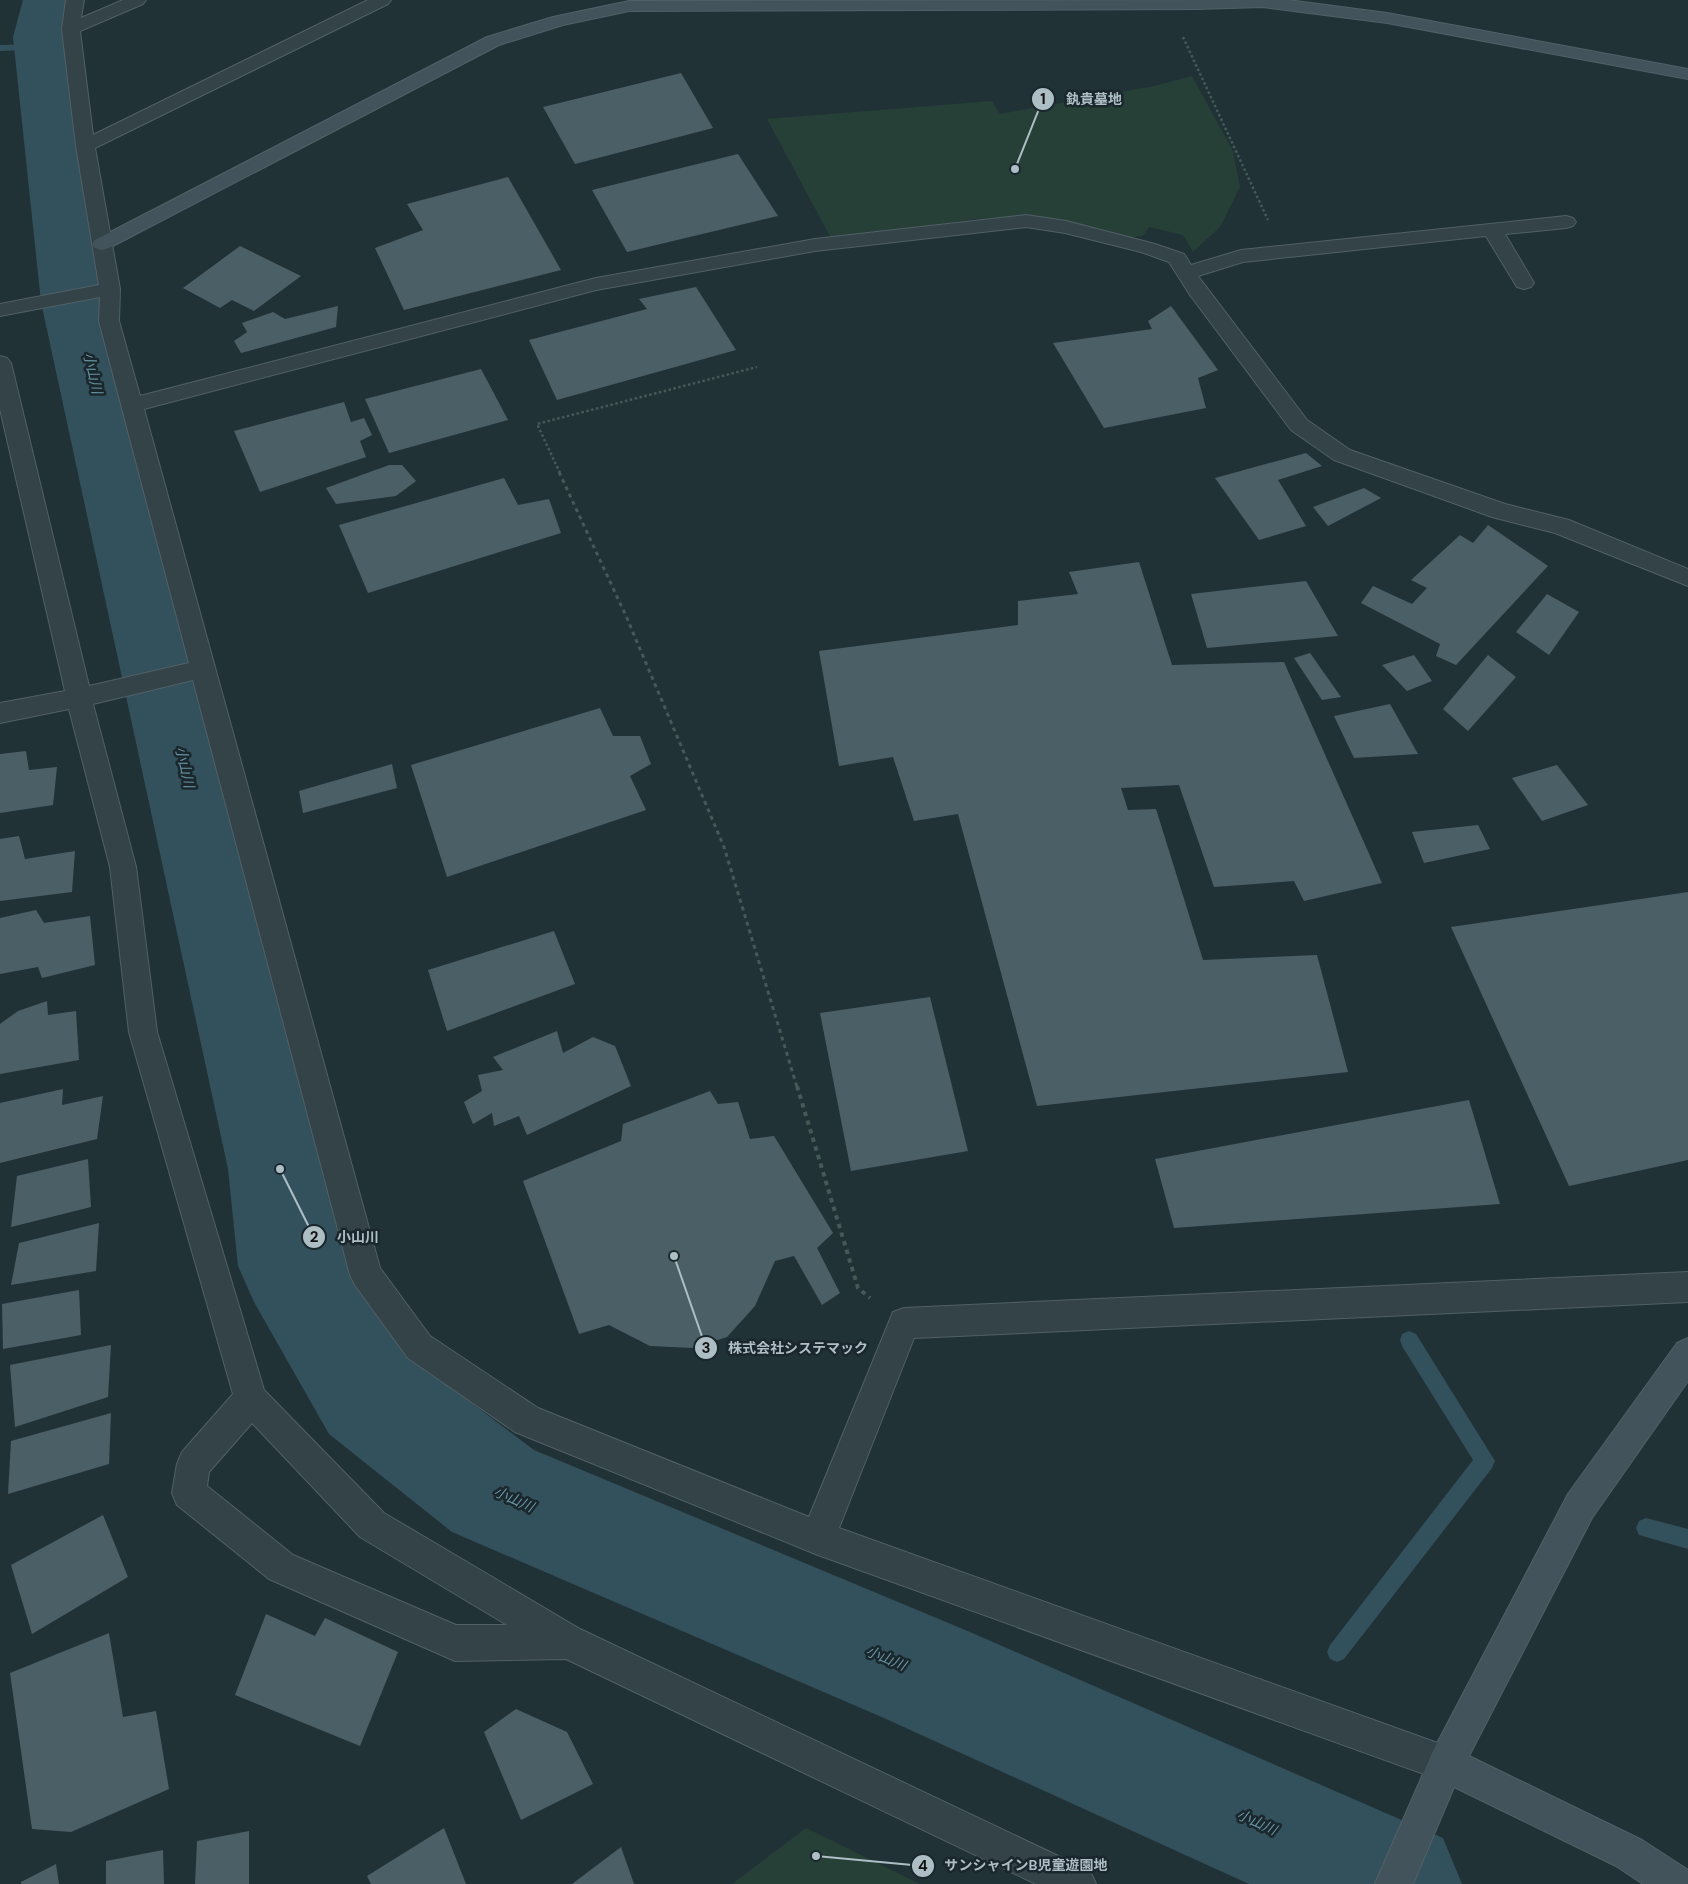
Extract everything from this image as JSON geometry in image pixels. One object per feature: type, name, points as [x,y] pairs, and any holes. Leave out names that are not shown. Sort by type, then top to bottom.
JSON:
[{"type":"street","points":[[75,0],[71,29],[85,146],[110,289],[109,321],[366,1276],[419,1347],[527,1420],[818,1538],[1446,1764],[1629,1853],[1676,1884]]},
{"type":"street","points":[[71,29],[138,0]]},
{"type":"street","points":[[85,146],[382,0]]},
{"type":"street","points":[[102,244],[493,41],[629,3],[1196,4],[1263,1],[1387,18],[1688,74]]},
{"type":"street","points":[[132,405],[596,284],[815,245],[1026,221],[1066,227],[1148,248],[1177,258],[1197,291],[1299,425],[1342,455],[1500,511],[1561,526],[1688,578]]},
{"type":"street","points":[[1186,273],[1242,256],[1566,222]]},
{"type":"street","points":[[1492,230],[1524,283]]},
{"type":"street","points":[[0,310],[110,289]]},
{"type":"street","points":[[0,363],[79,698],[123,867],[143,1032],[251,1399],[372,1525],[568,1641],[1077,1884]]},
{"type":"street","points":[[0,713],[79,698],[203,669]]},
{"type":"street","points":[[818,1538],[904,1323],[1688,1287]]},
{"type":"street","points":[[1394,1884],[1446,1764],[1580,1506],[1688,1354]]},
{"type":"street","points":[[251,1399],[194,1464],[189,1493],[281,1567],[455,1644],[568,1641]]},
{"type":"path","points":[[1183,37],[1252,188],[1284,251]]},
{"type":"path","points":[[757,367],[537,424],[626,616],[724,847],[858,1288],[904,1323]]},
{"type":"green space","points":[[1192,76],[1233,151],[1240,187],[1220,227],[1193,252],[1183,235],[1149,227],[1143,236],[1124,238],[1035,218],[977,219],[832,240],[767,119],[992,101],[1000,114],[1154,86]]},
{"type":"green space","points":[[806,1828],[920,1884],[732,1884]]},
{"type":"building","points":[[681,73],[713,128],[575,164],[543,107]]},
{"type":"building","points":[[738,154],[778,216],[627,252],[592,190]]},
{"type":"building","points":[[508,177],[561,270],[404,310],[375,248],[423,230],[407,204]]},
{"type":"building","points":[[240,246],[301,276],[254,311],[232,300],[220,308],[183,288]]},
{"type":"building","points":[[696,287],[736,350],[557,400],[529,340],[647,309],[639,299]]},
{"type":"building","points":[[338,306],[336,327],[241,353],[234,341],[247,332],[242,323],[273,312],[285,319]]},
{"type":"building","points":[[1171,306],[1218,370],[1198,378],[1206,408],[1104,428],[1053,343],[1152,329],[1148,321]]},
{"type":"building","points":[[481,369],[508,420],[389,453],[365,399]]},
{"type":"building","points":[[344,402],[351,422],[364,418],[372,435],[360,441],[366,457],[260,492],[234,431]]},
{"type":"building","points":[[1306,453],[1322,466],[1278,480],[1306,526],[1259,540],[1215,478]]},
{"type":"building","points":[[389,465],[402,465],[416,481],[396,496],[336,504],[326,488]]},
{"type":"building","points":[[504,478],[518,505],[549,499],[561,533],[368,593],[339,525]]},
{"type":"building","points":[[1364,488],[1381,498],[1328,526],[1313,507]]},
{"type":"building","points":[[1488,525],[1548,566],[1456,665],[1436,656],[1440,644],[1361,603],[1373,586],[1412,604],[1427,588],[1411,580],[1460,535],[1473,543]]},
{"type":"building","points":[[1139,562],[1172,665],[1284,662],[1382,883],[1304,901],[1294,881],[1214,887],[1179,785],[1121,788],[1128,810],[1156,809],[1203,960],[1317,955],[1348,1072],[1037,1106],[958,814],[914,821],[893,757],[839,766],[819,651],[1018,625],[1018,601],[1078,594],[1069,572]]},
{"type":"building","points":[[1306,581],[1338,636],[1207,648],[1191,594]]},
{"type":"building","points":[[1547,594],[1579,612],[1549,655],[1516,632]]},
{"type":"building","points":[[1310,653],[1341,697],[1322,700],[1294,658]]},
{"type":"building","points":[[1414,655],[1432,681],[1407,691],[1382,665]]},
{"type":"building","points":[[1488,655],[1516,677],[1468,731],[1443,709]]},
{"type":"building","points":[[1390,704],[1418,754],[1354,758],[1334,716]]},
{"type":"building","points":[[600,708],[613,736],[640,736],[651,764],[630,776],[646,810],[447,877],[411,765]]},
{"type":"building","points":[[26,751],[29,770],[57,767],[53,805],[0,813],[0,754]]},
{"type":"building","points":[[392,764],[397,788],[303,813],[299,791]]},
{"type":"building","points":[[1557,765],[1588,805],[1542,821],[1512,778]]},
{"type":"building","points":[[1478,825],[1490,849],[1424,863],[1412,832]]},
{"type":"building","points":[[19,836],[25,859],[75,851],[72,892],[0,901],[0,839]]},
{"type":"building","points":[[1688,892],[1688,1160],[1569,1186],[1451,927]]},
{"type":"building","points":[[36,910],[44,923],[90,916],[95,965],[42,978],[38,967],[0,974],[0,918]]},
{"type":"building","points":[[554,931],[575,984],[447,1031],[428,970]]},
{"type":"building","points":[[930,997],[968,1151],[851,1171],[820,1013]]},
{"type":"building","points":[[47,1001],[48,1015],[76,1011],[79,1060],[0,1074],[0,1024],[18,1011]]},
{"type":"building","points":[[557,1031],[563,1053],[593,1037],[615,1046],[631,1086],[527,1135],[519,1116],[494,1126],[492,1113],[473,1124],[464,1102],[482,1091],[478,1075],[503,1070],[493,1057]]},
{"type":"building","points":[[63,1089],[62,1105],[103,1096],[97,1139],[0,1163],[0,1103]]},
{"type":"building","points":[[710,1091],[718,1104],[738,1102],[750,1139],[774,1136],[833,1233],[817,1248],[840,1293],[822,1305],[794,1256],[775,1261],[755,1306],[727,1337],[693,1348],[650,1346],[609,1325],[579,1334],[523,1181],[621,1141],[623,1124]]},
{"type":"building","points":[[1469,1100],[1500,1204],[1174,1228],[1155,1159]]},
{"type":"building","points":[[88,1159],[91,1207],[11,1227],[17,1176]]},
{"type":"building","points":[[99,1223],[96,1271],[11,1285],[19,1243]]},
{"type":"building","points":[[79,1290],[81,1335],[3,1349],[2,1304]]},
{"type":"building","points":[[111,1345],[108,1397],[15,1427],[10,1365]]},
{"type":"building","points":[[111,1413],[109,1464],[8,1494],[11,1441]]},
{"type":"building","points":[[103,1515],[128,1577],[32,1634],[11,1565]]},
{"type":"building","points":[[266,1614],[315,1636],[325,1618],[398,1652],[360,1746],[235,1695]]},
{"type":"building","points":[[109,1633],[123,1717],[156,1711],[169,1789],[71,1832],[32,1829],[10,1673]]},
{"type":"building","points":[[516,1709],[567,1732],[593,1784],[521,1820],[484,1732]]},
{"type":"building","points":[[444,1828],[466,1884],[371,1884],[367,1876]]},
{"type":"building","points":[[249,1831],[249,1884],[195,1884],[197,1841]]},
{"type":"building","points":[[621,1847],[634,1884],[572,1884]]},
{"type":"building","points":[[163,1850],[164,1884],[106,1884],[106,1861]]},
{"type":"building","points":[[56,1864],[59,1884],[21,1884],[21,1882]]},
{"type":"waterway","name":"小山川","points":[[53,0],[43,37],[76,302],[280,1169],[292,1266],[369,1395],[493,1491],[927,1675],[1397,1884]]},
{"type":"waterway","points":[[0,48],[44,47]]},
{"type":"waterway","points":[[1337,1652],[1485,1461],[1409,1340]]},
{"type":"waterway","points":[[1646,1528],[1688,1539]]},
{"type":"place","name":"釻貴墓地","points":[[1015,169]]},
{"type":"place","name":"小山川","points":[[280,1169]]},
{"type":"place","name":"株式会社システマック","points":[[674,1256]]},
{"type":"place","name":"サンシャインB児童遊園地","points":[[816,1856]]}]
